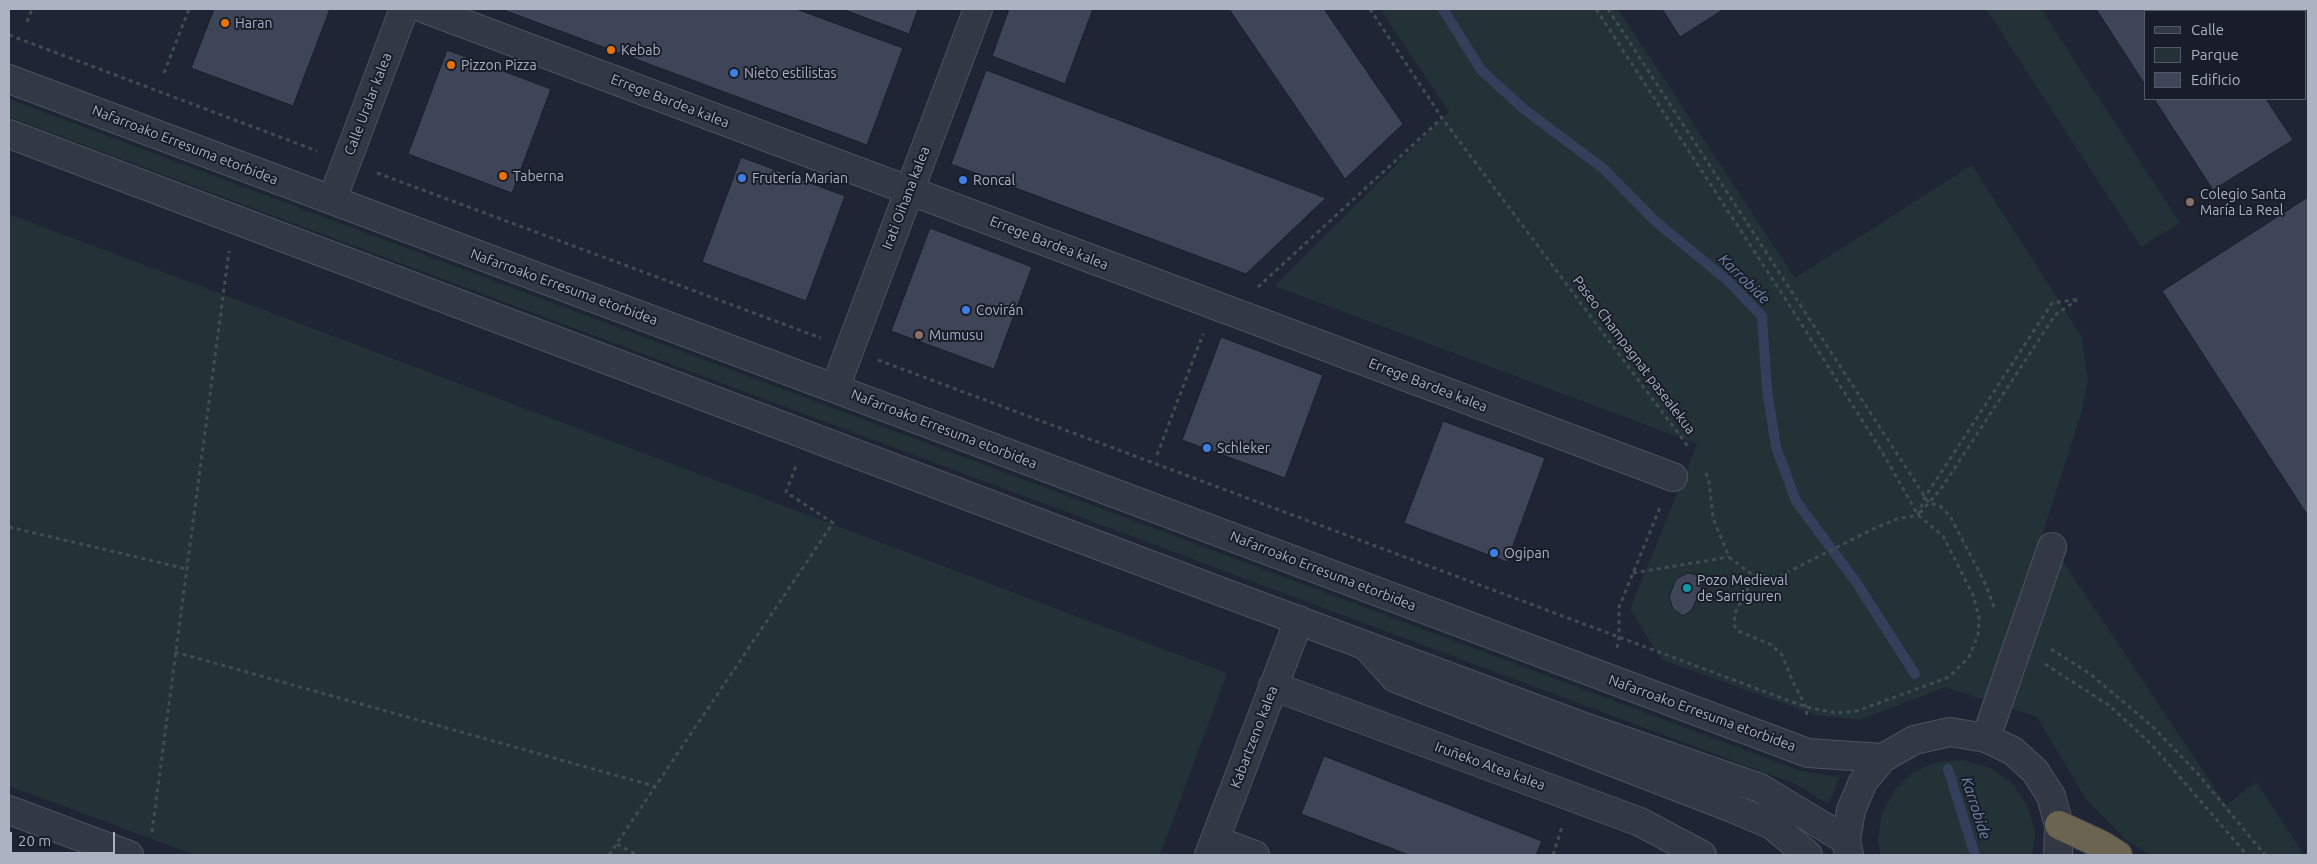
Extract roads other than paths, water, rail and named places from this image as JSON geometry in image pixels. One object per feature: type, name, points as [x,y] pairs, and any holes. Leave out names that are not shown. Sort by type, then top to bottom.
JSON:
[{"type":"highway","points":[[2061,846],[2102,845],[2118,855]]},
{"type":"street","name":"Calle Uralar kalea","points":[[332,200],[404,9]]},
{"type":"street","name":"Errege Bardea kalea","points":[[426,9],[1673,477]]},
{"type":"street","name":"Irati Oihana kalea","points":[[835,388],[978,9]]},
{"type":"street","name":"Nafarroako Erresuma etorbidea","points":[[9,79],[1808,753],[1883,758]]},
{"type":"street","points":[[9,134],[1588,728],[1760,788],[1848,847]]},
{"type":"street","points":[[1986,738],[2052,547]]},
{"type":"street","name":"Kabartzeno kalea","points":[[1212,848],[1299,620]]},
{"type":"street","points":[[1363,643],[1395,678],[1772,825],[1808,855]]},
{"type":"street","name":"Iruñeko Atea kalea","points":[[1273,686],[1640,822],[1702,855]]},
{"type":"street","points":[[1848,847],[1850,810],[1863,782],[1883,758],[1914,740],[1950,732],[1986,738],[2013,751],[2035,770],[2051,796],[2061,846]]},
{"type":"street","points":[[9,810],[129,855]]},
{"type":"street","points":[[1212,848],[1255,855]]},
{"type":"waterway","name":"Karrobide","points":[[1443,9],[1481,70],[1525,110],[1604,169],[1655,221],[1727,280],[1762,316],[1767,390],[1776,447],[1796,501],[1856,582],[1915,674]]},
{"type":"waterway","name":"Karrobide","points":[[1948,769],[1975,855]]},
{"type":"place","name":"Haran","points":[[225,23]]},
{"type":"place","name":"Kebab","points":[[611,50]]},
{"type":"place","name":"Pizzon Pizza","points":[[451,65]]},
{"type":"place","name":"Nieto estilistas","points":[[734,73]]},
{"type":"place","name":"Taberna","points":[[503,176]]},
{"type":"place","name":"Frutería Marian","points":[[742,178]]},
{"type":"place","name":"Roncal","points":[[963,180]]},
{"type":"place","name":"Colegio Santa María La Real","points":[[2190,202]]},
{"type":"place","name":"Covirán","points":[[966,310]]},
{"type":"place","name":"Mumusu","points":[[919,335]]},
{"type":"place","name":"Schleker","points":[[1207,448]]},
{"type":"place","name":"Ogipan","points":[[1494,553]]},
{"type":"place","name":"Pozo Medieval de Sarriguren","points":[[1687,588]]}]
